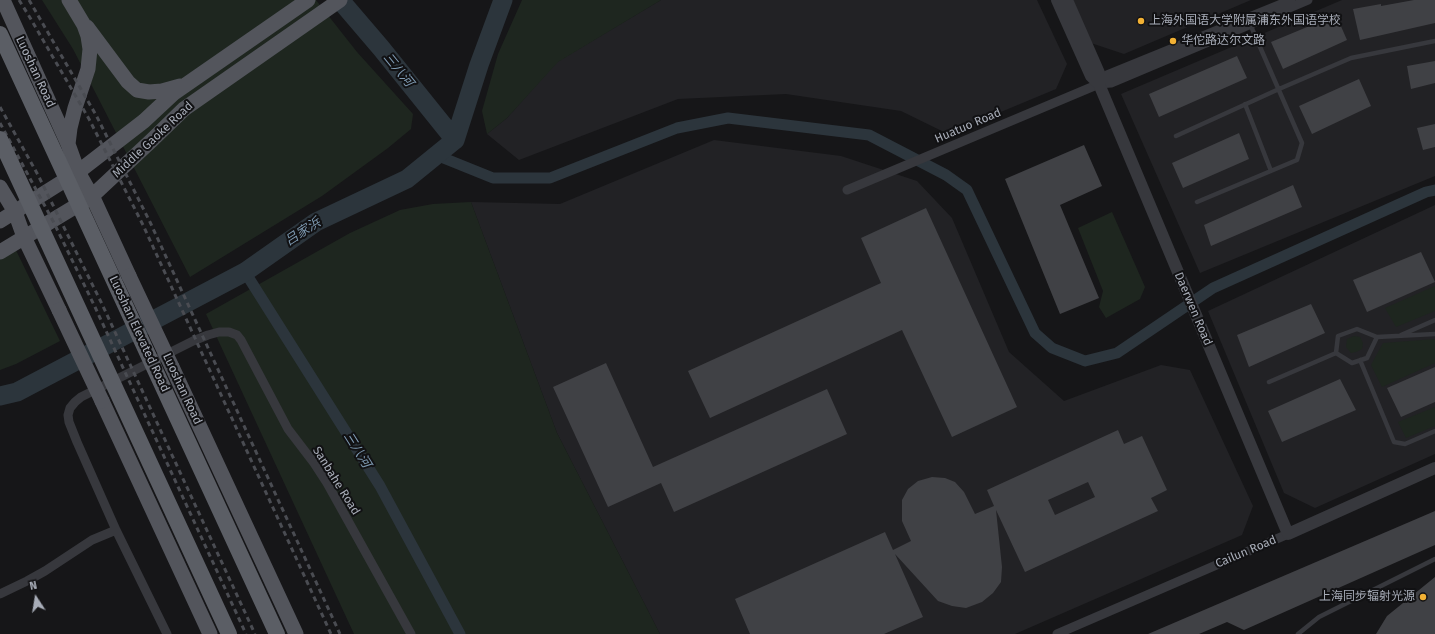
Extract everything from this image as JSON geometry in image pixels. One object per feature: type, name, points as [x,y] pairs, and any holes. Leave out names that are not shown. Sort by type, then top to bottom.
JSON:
[{"type":"highway","name":"Luoshan Elevated Road","points":[[0,34],[278,634]]},
{"type":"highway","points":[[0,139],[229,634]]},
{"type":"main road","name":"Luoshan Road","points":[[3,0],[68,144],[78,172],[94,200],[296,634]]},
{"type":"main road","name":"Middle Gaoke Road","points":[[0,221],[78,172],[144,121],[174,93],[308,0]]},
{"type":"main road","name":"Middle Gaoke Road","points":[[0,252],[91,197],[184,109],[340,0]]},
{"type":"main road","name":"Luoshan Road","points":[[68,144],[73,115],[88,69],[90,49],[88,36],[84,25],[72,5]]},
{"type":"main road","points":[[72,5],[128,82],[137,90],[149,92],[162,91],[187,84]]},
{"type":"main road","points":[[0,187],[14,212],[24,237],[210,634]]},
{"type":"street","name":"Daerwen Road","points":[[1057,0],[1091,76],[1099,84],[1288,534]]},
{"type":"street","name":"Daerwen Road","points":[[1067,0],[1099,73],[1099,84]]},
{"type":"street","name":"Huatuo Road","points":[[1099,84],[1107,76],[1291,0]]},
{"type":"street","name":"Huatuo Road","points":[[847,190],[1099,84],[1111,83],[1308,0]]},
{"type":"street","name":"Sanbahe Road","points":[[116,530],[72,431],[68,415],[70,408],[74,402],[81,397],[193,340],[219,332],[229,332],[237,335],[241,340],[288,429],[314,463],[411,634]]},
{"type":"street","name":"Cailun Road","points":[[1057,634],[1288,534],[1435,468]]},
{"type":"street","points":[[0,594],[39,574],[92,540],[116,530],[167,634]]},
{"type":"lane","points":[[1197,202],[1297,160],[1302,143],[1250,24]]},
{"type":"lane","points":[[1176,136],[1245,104],[1352,58],[1435,41]]},
{"type":"lane","points":[[1245,104],[1271,171]]},
{"type":"lane","points":[[1398,336],[1435,320]]},
{"type":"lane","points":[[1336,353],[1338,336],[1357,329],[1377,337],[1435,334]]},
{"type":"lane","points":[[1336,353],[1352,364],[1367,358],[1377,337]]},
{"type":"lane","points":[[1269,382],[1336,353]]},
{"type":"lane","points":[[1360,360],[1394,442],[1405,444],[1435,432]]},
{"type":"lane","points":[[1298,634],[1319,617],[1435,559]]},
{"type":"shaded area","points":[[42,0],[316,0],[357,52],[413,114],[411,129],[388,148],[322,196],[190,277],[73,49]]},
{"type":"shaded area","points":[[522,0],[661,0],[558,62],[507,118],[487,134],[482,111],[498,54]]},
{"type":"shaded area","points":[[661,0],[1037,0],[1067,64],[1056,89],[948,134],[901,111],[786,94],[678,99],[519,160],[487,134],[507,118],[557,62]]},
{"type":"shaded area","name":"上海外国语大学附属浦东外国语学校","points":[[1073,0],[1251,0],[1124,54],[1091,43]]},
{"type":"shaded area","points":[[1342,0],[1435,0],[1435,176],[1200,273],[1121,94]]},
{"type":"shaded area","points":[[714,140],[841,156],[917,181],[952,218],[1009,352],[1064,401],[1161,365],[1190,370],[1253,506],[1242,535],[1015,634],[660,634],[557,433],[471,202],[560,204]]},
{"type":"shaded area","points":[[471,202],[557,433],[660,634],[354,634],[206,314],[350,233],[400,210],[433,204]]},
{"type":"shaded area","points":[[1435,205],[1435,454],[1315,508],[1284,493],[1208,311]]},
{"type":"shaded area","points":[[1112,212],[1145,287],[1140,299],[1106,318],[1099,307],[1103,291],[1078,228]]},
{"type":"shaded area","points":[[13,244],[60,341],[16,364],[0,370],[0,253]]},
{"type":"shaded area","points":[[1435,286],[1435,311],[1396,327],[1385,308]]},
{"type":"shaded area","points":[[1354,336],[1360,337],[1363,343],[1362,349],[1351,353],[1346,347],[1347,339]]},
{"type":"shaded area","points":[[1435,339],[1435,363],[1382,387],[1371,365],[1383,343]]},
{"type":"shaded area","points":[[1435,407],[1435,426],[1406,438],[1398,422]]},
{"type":"building","points":[[1414,0],[1435,0],[1435,23],[1360,40],[1353,9]]},
{"type":"building","points":[[1336,15],[1347,40],[1283,69],[1271,42]]},
{"type":"building","points":[[1237,56],[1247,78],[1159,117],[1149,94]]},
{"type":"building","points":[[1435,61],[1435,83],[1411,89],[1407,66]]},
{"type":"building","points":[[1359,79],[1371,106],[1312,134],[1299,106]]},
{"type":"building","points":[[1435,124],[1435,147],[1423,150],[1417,128]]},
{"type":"building","points":[[1239,133],[1249,159],[1183,188],[1172,163]]},
{"type":"building","points":[[1084,145],[1102,186],[1060,205],[1099,298],[1060,314],[1005,179]]},
{"type":"building","points":[[1293,185],[1302,207],[1211,246],[1204,225]]},
{"type":"building","points":[[926,208],[1017,407],[952,437],[902,330],[710,418],[688,371],[881,283],[861,238]]},
{"type":"building","points":[[1421,252],[1435,282],[1367,312],[1353,280]]},
{"type":"building","points":[[1311,304],[1325,333],[1249,367],[1237,335]]},
{"type":"building","points":[[606,363],[653,467],[827,389],[847,434],[674,512],[661,483],[608,507],[553,387]]},
{"type":"building","points":[[1435,367],[1435,402],[1401,417],[1387,388]]},
{"type":"building","points":[[1340,379],[1356,410],[1282,442],[1268,411]]},
{"type":"building","points":[[1118,430],[1124,444],[1142,436],[1167,490],[1151,498],[1158,511],[1025,572],[996,510],[1002,567],[1001,582],[993,593],[982,602],[966,608],[952,606],[938,601],[895,554],[923,617],[884,634],[750,634],[735,599],[885,532],[893,550],[911,541],[902,521],[902,500],[908,489],[918,481],[932,477],[945,478],[955,482],[964,492],[975,514],[994,506],[987,490]],"holes":[[[1088,482],[1095,497],[1055,515],[1048,500]]]},
{"type":"building","points":[[1435,511],[1435,545],[1244,630],[1227,622],[1199,634],[1148,634]]},
{"type":"building","name":"上海同步辐射光源","points":[[1435,577],[1435,634],[1376,634],[1387,616]]},
{"type":"waterway","name":"三八河","points":[[340,0],[381,48],[455,140]]},
{"type":"waterway","name":"吕家浜","points":[[0,396],[17,392],[245,272],[316,222],[407,179],[455,140],[479,65],[503,0]]},
{"type":"waterway","points":[[436,155],[493,178],[550,178],[677,128],[728,118],[869,135],[946,175],[967,190],[1035,333],[1052,348],[1085,361],[1117,353],[1213,288],[1426,192],[1435,190]]},
{"type":"waterway","name":"三八河","points":[[245,272],[380,486],[460,634]]},
{"type":"railway","points":[[19,0],[89,119],[143,225],[331,634]]},
{"type":"railway","points":[[29,0],[96,115],[150,222],[340,634]]},
{"type":"railway","points":[[0,107],[38,175],[102,304],[255,634]]},
{"type":"railway","points":[[0,123],[53,221],[95,307],[246,634]]},
{"type":"place","name":"上海外国语大学附属浦东外国语学校","points":[[1141,21]]},
{"type":"place","name":"华佗路达尔文路","points":[[1173,41]]},
{"type":"place","name":"上海同步辐射光源","points":[[1423,597]]}]
